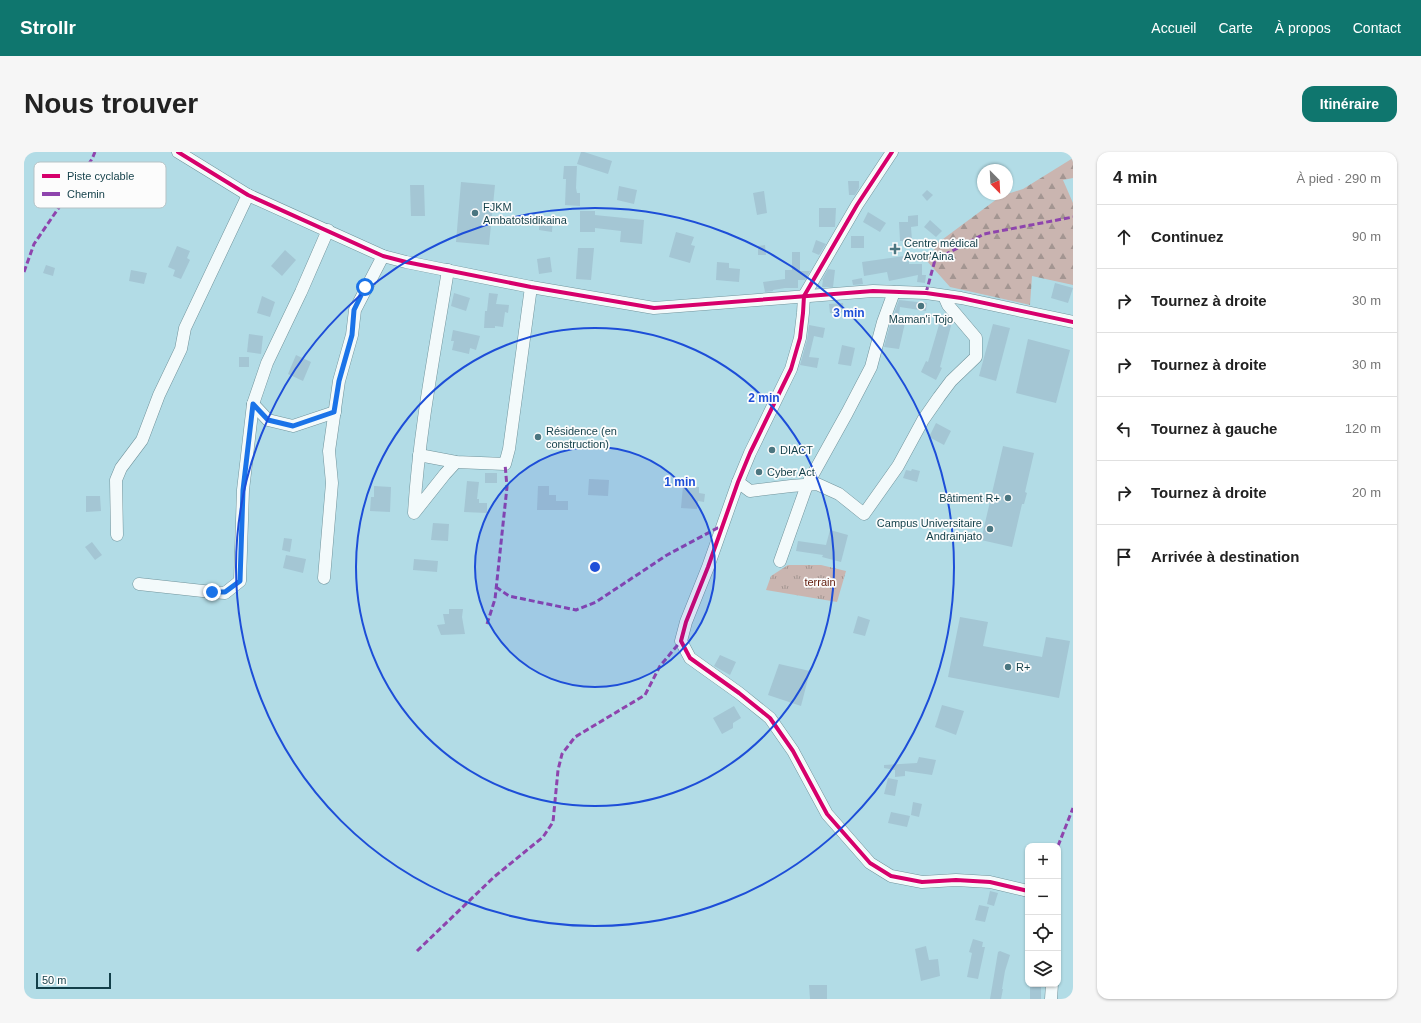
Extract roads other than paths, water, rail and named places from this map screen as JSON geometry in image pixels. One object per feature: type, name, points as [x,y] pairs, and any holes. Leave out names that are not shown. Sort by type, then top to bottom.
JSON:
[{"type":"street","points":[[178,152],[248,195],[328,230],[382,256],[531,286],[654,308],[873,291],[926,293],[1026,311],[1073,322]]},
{"type":"street","points":[[892,152],[857,205],[804,296],[800,338],[791,369],[750,453],[738,482],[708,567],[686,622],[681,641],[690,658],[739,693],[770,718],[793,751],[827,814],[870,863],[891,876],[922,882],[956,880],[990,882],[1025,890]]},
{"type":"street","points":[[117,535],[116,480],[121,468],[142,440],[159,395],[181,349],[186,328],[248,195]]},
{"type":"street","points":[[139,584],[212,592],[225,592],[240,581],[243,490],[253,404],[267,363],[301,292],[328,230]]},
{"type":"street","points":[[324,578],[332,483],[330,450],[339,381],[352,335],[354,310],[382,256]]},
{"type":"street","points":[[448,270],[416,471],[414,513],[456,462]]},
{"type":"street","points":[[419,455],[456,462],[505,464],[509,449],[531,286]]},
{"type":"street","points":[[780,561],[807,485],[871,367],[883,322],[894,292]]},
{"type":"street","points":[[738,482],[750,491],[817,484],[839,494],[864,514],[898,466],[924,420],[950,381],[976,357],[976,338],[948,305],[944,296]]},
{"type":"street","points":[[253,404],[268,420],[293,426],[334,412]]},
{"type":"street","points":[[1051,999],[1052,987]]},
{"type":"place","name":"FJKM Ambatotsidikaina","points":[[475,213]]},
{"type":"place","name":"Centre médical Avotr'Aina","points":[[895,249]]},
{"type":"place","name":"Maman'i Tojo","points":[[921,306]]},
{"type":"place","name":"Résidence (en construction)","points":[[538,437]]},
{"type":"place","name":"DIACT","points":[[772,450]]},
{"type":"place","name":"Cyber Act","points":[[759,472]]},
{"type":"place","name":"Bâtiment R+","points":[[1008,498]]},
{"type":"place","name":"Campus Universitaire Andrainjato","points":[[990,529]]},
{"type":"place","name":"R+","points":[[1008,667]]},
{"type":"park label","name":"terrain","points":[[820,582]]}]
